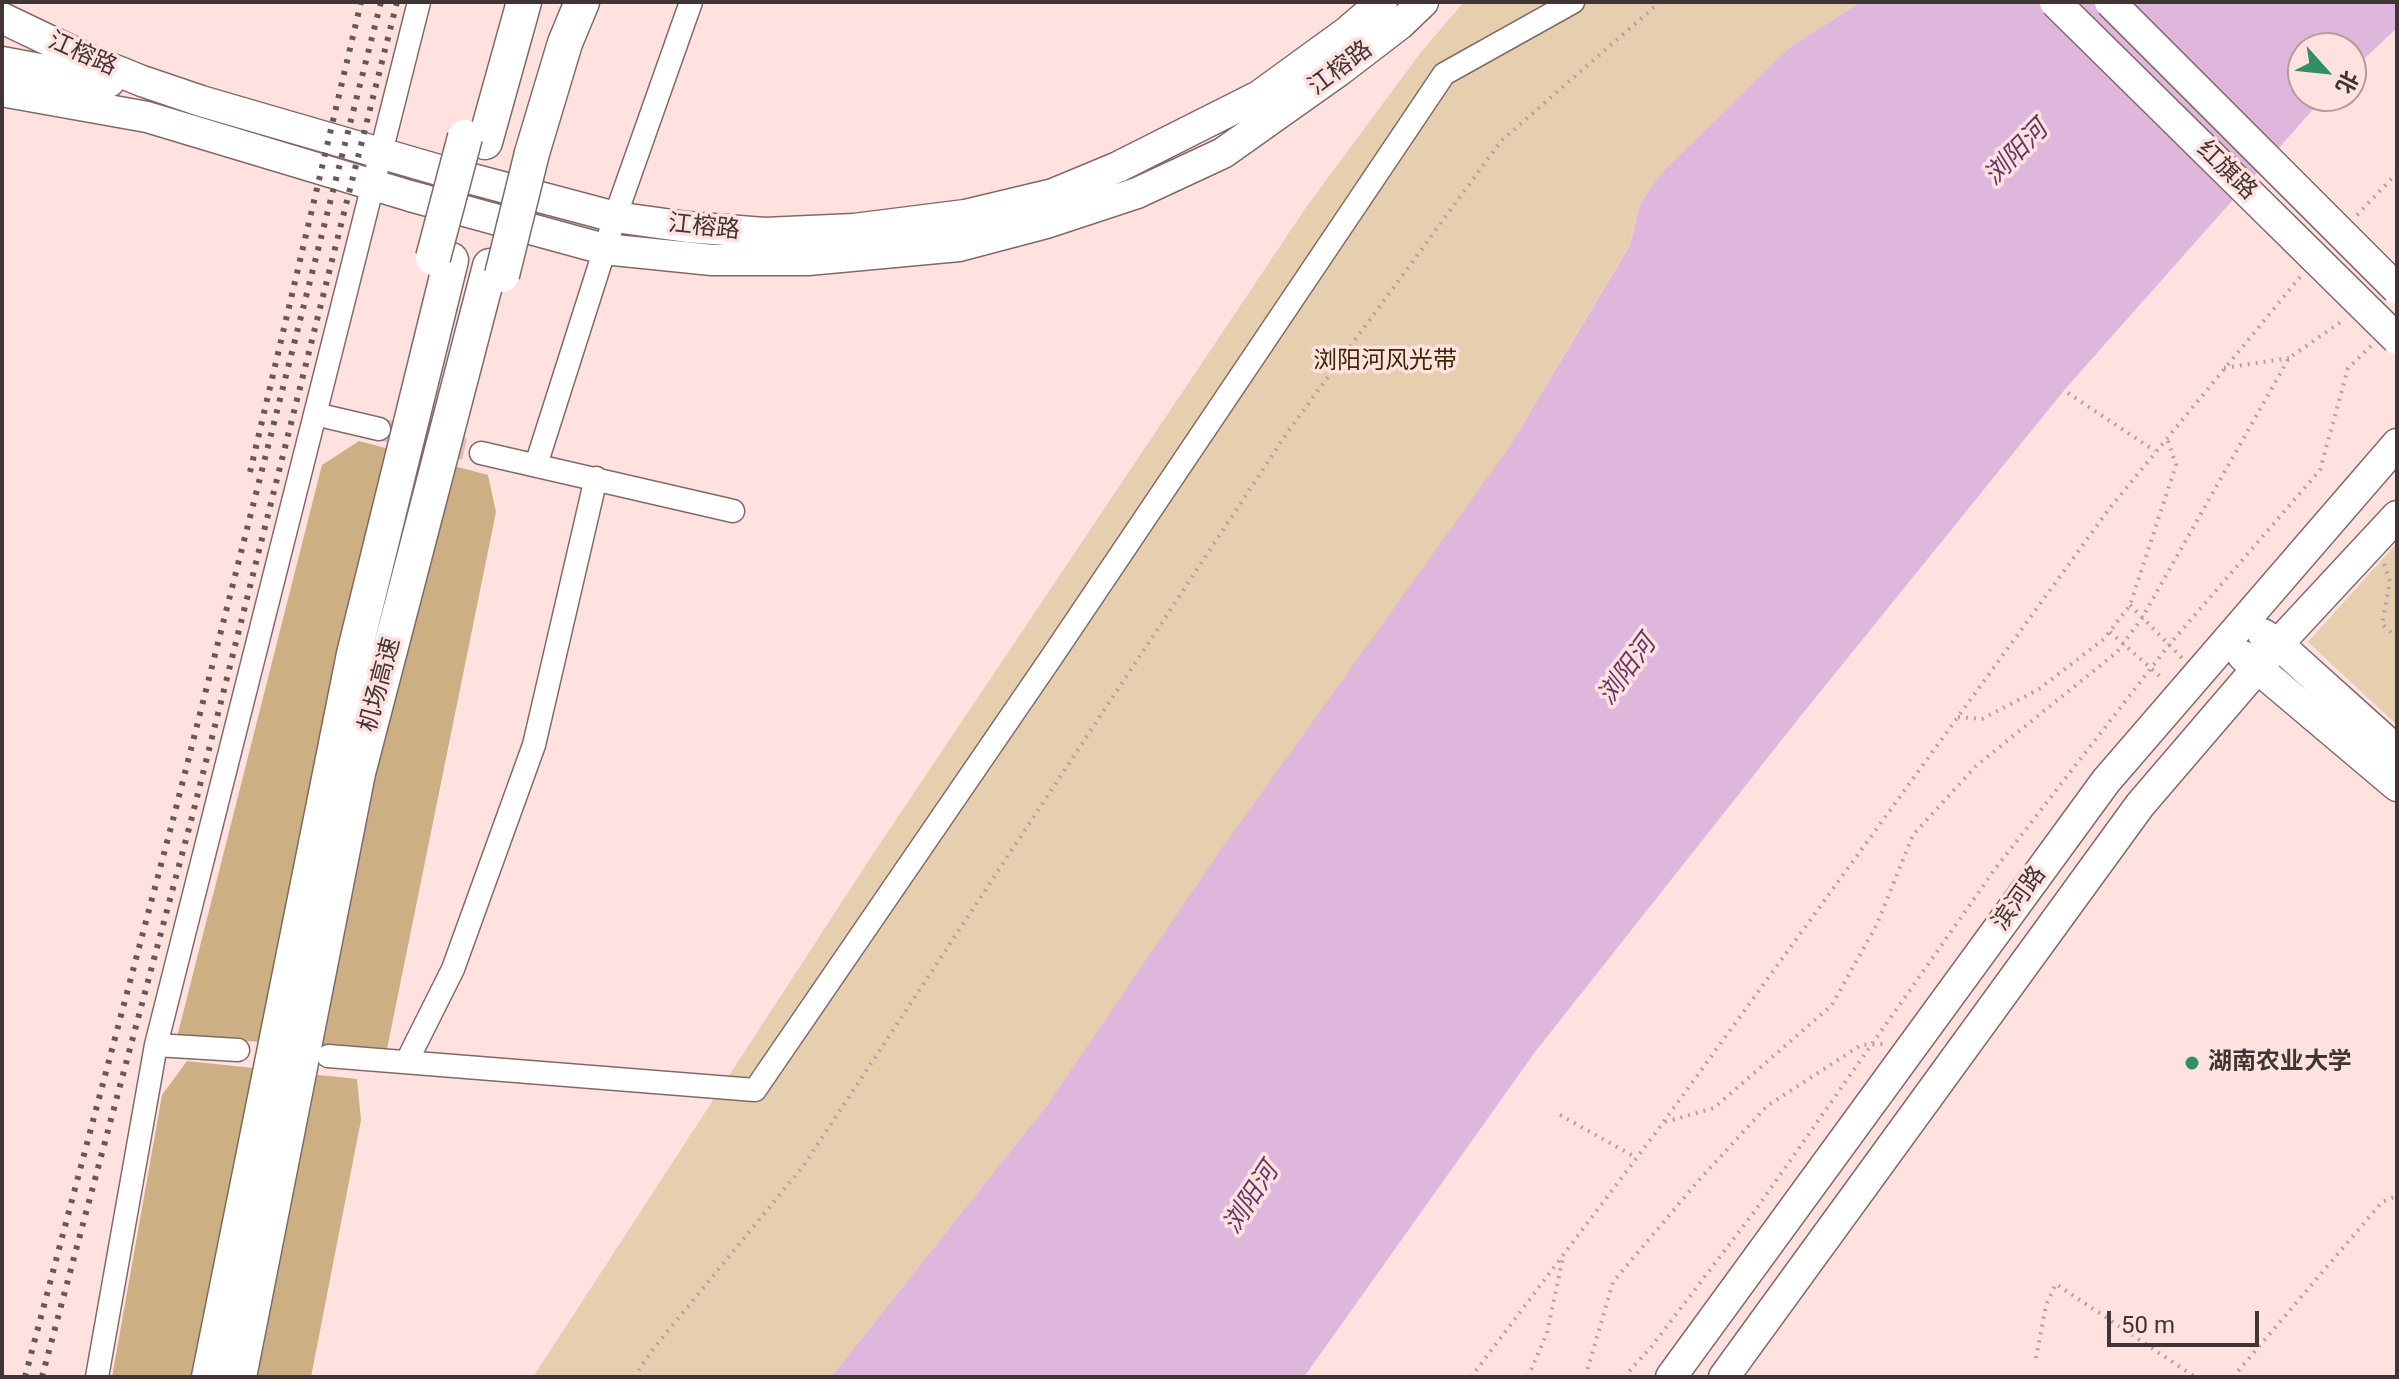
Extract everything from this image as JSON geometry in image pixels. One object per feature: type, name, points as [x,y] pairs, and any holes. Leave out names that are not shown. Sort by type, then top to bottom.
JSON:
[{"type":"highway","points":[[475,139],[504,2]]},
{"type":"highway","name":"机场高速","points":[[209,1377],[354,654],[415,403],[442,259],[475,139],[524,2]]},
{"type":"highway","name":"机场高速","points":[[239,1377],[358,773],[496,271],[565,2]]},
{"type":"highway","points":[[526,152],[582,2]]},
{"type":"main road","name":"江榕路","points":[[2,18],[90,60],[201,101],[381,153],[615,217],[765,233],[839,230],[965,215],[1053,194],[1131,161],[1259,96],[1382,2]]},
{"type":"main road","name":"江榕路","points":[[2,91],[147,117],[373,185],[604,249],[712,260],[808,260],[959,246],[1046,223],[1137,193],[1223,153],[1340,70],[1400,24],[1423,2]]},
{"type":"main road","name":"红旗路","points":[[2055,2],[2387,339]]},
{"type":"main road","name":"红旗路","points":[[2110,2],[2397,289]]},
{"type":"main road","points":[[2,62],[201,101]]},
{"type":"main road","name":"滨河路","points":[[1671,1377],[2106,781],[2397,444]]},
{"type":"main road","name":"滨河路","points":[[1724,1377],[2140,805],[2278,644],[2397,516]]},
{"type":"main road","points":[[2236,632],[2278,644],[2397,751]]},
{"type":"main road","points":[[2236,632],[2258,667],[2397,786]]},
{"type":"street","points":[[97,1377],[156,1045],[419,2]]},
{"type":"street","points":[[536,465],[604,249],[691,2]]},
{"type":"street","points":[[328,1056],[755,1090],[1051,658],[1444,74],[1573,2]]},
{"type":"street","points":[[315,414],[379,429]]},
{"type":"street","points":[[481,453],[733,511]]},
{"type":"street","points":[[407,1061],[453,969],[534,745],[596,478]]},
{"type":"street","points":[[156,1045],[238,1050]]},
{"type":"path","points":[[634,1377],[654,1348],[804,1165],[1289,430],[1501,141],[1660,2]]},
{"type":"path","points":[[2356,217],[2397,173]]},
{"type":"path","points":[[1471,1377],[1637,1158],[2109,509],[2305,272]]},
{"type":"path","points":[[1663,1122],[1714,1108],[1832,1005],[1877,924],[1913,835],[1976,766],[2117,652],[2142,618],[2289,358],[2346,318]]},
{"type":"path","points":[[1624,1377],[1652,1346],[1754,1212],[1995,869],[2169,645],[2320,470],[2348,368],[2387,339]]},
{"type":"path","points":[[2222,369],[2289,358]]},
{"type":"path","points":[[2068,393],[2155,451]]},
{"type":"path","points":[[1958,717],[1982,719],[2039,689],[2110,632],[2130,605],[2176,465],[2167,438]]},
{"type":"path","points":[[2376,539],[2390,581],[2382,624],[2397,638]]},
{"type":"path","points":[[2130,605],[2169,645],[2190,684]]},
{"type":"path","points":[[2110,632],[2152,669],[2190,684]]},
{"type":"path","points":[[1589,1377],[1588,1368],[1613,1282],[1767,1106],[1861,1045],[1916,1042]]},
{"type":"path","points":[[1560,1115],[1637,1158]]},
{"type":"path","points":[[2233,1377],[2382,1202],[2397,1196]]},
{"type":"path","points":[[1528,1377],[1547,1333],[1563,1256]]},
{"type":"path","points":[[2036,1358],[2046,1305],[2056,1284],[2195,1377]]},
{"type":"green space","name":"浏阳河风光带","points":[[1464,2],[1861,2],[1790,47],[1661,173],[1640,204],[1630,244],[1510,446],[1048,1104],[831,1377],[533,1377],[875,851],[1307,206],[1421,52]]},
{"type":"green space","points":[[2397,543],[2397,725],[2308,642]]},
{"type":"shaded area","points":[[359,441],[488,475],[496,512],[387,1049],[177,1037],[322,465]]},
{"type":"shaded area","points":[[187,1061],[357,1079],[361,1120],[311,1377],[112,1377],[162,1095]]},
{"type":"water","name":"浏阳河","points":[[1861,2],[2397,2],[2397,28],[2367,56],[2367,32],[2287,32],[2287,112],[2311,112],[2066,388],[1799,718],[1535,1052],[1304,1377],[831,1377],[1048,1104],[1222,848],[1510,446],[1630,245],[1640,204],[1661,173],[1790,47]]},
{"type":"tunnel","points":[[379,429],[481,453]]},
{"type":"railway","points":[[250,472],[361,2]]},
{"type":"railway","points":[[25,1377],[175,812],[381,2]]},
{"type":"railway","points":[[42,1377],[192,817],[397,2]]},
{"type":"place","name":"湖南农业大学","points":[[2192,1063]]}]
